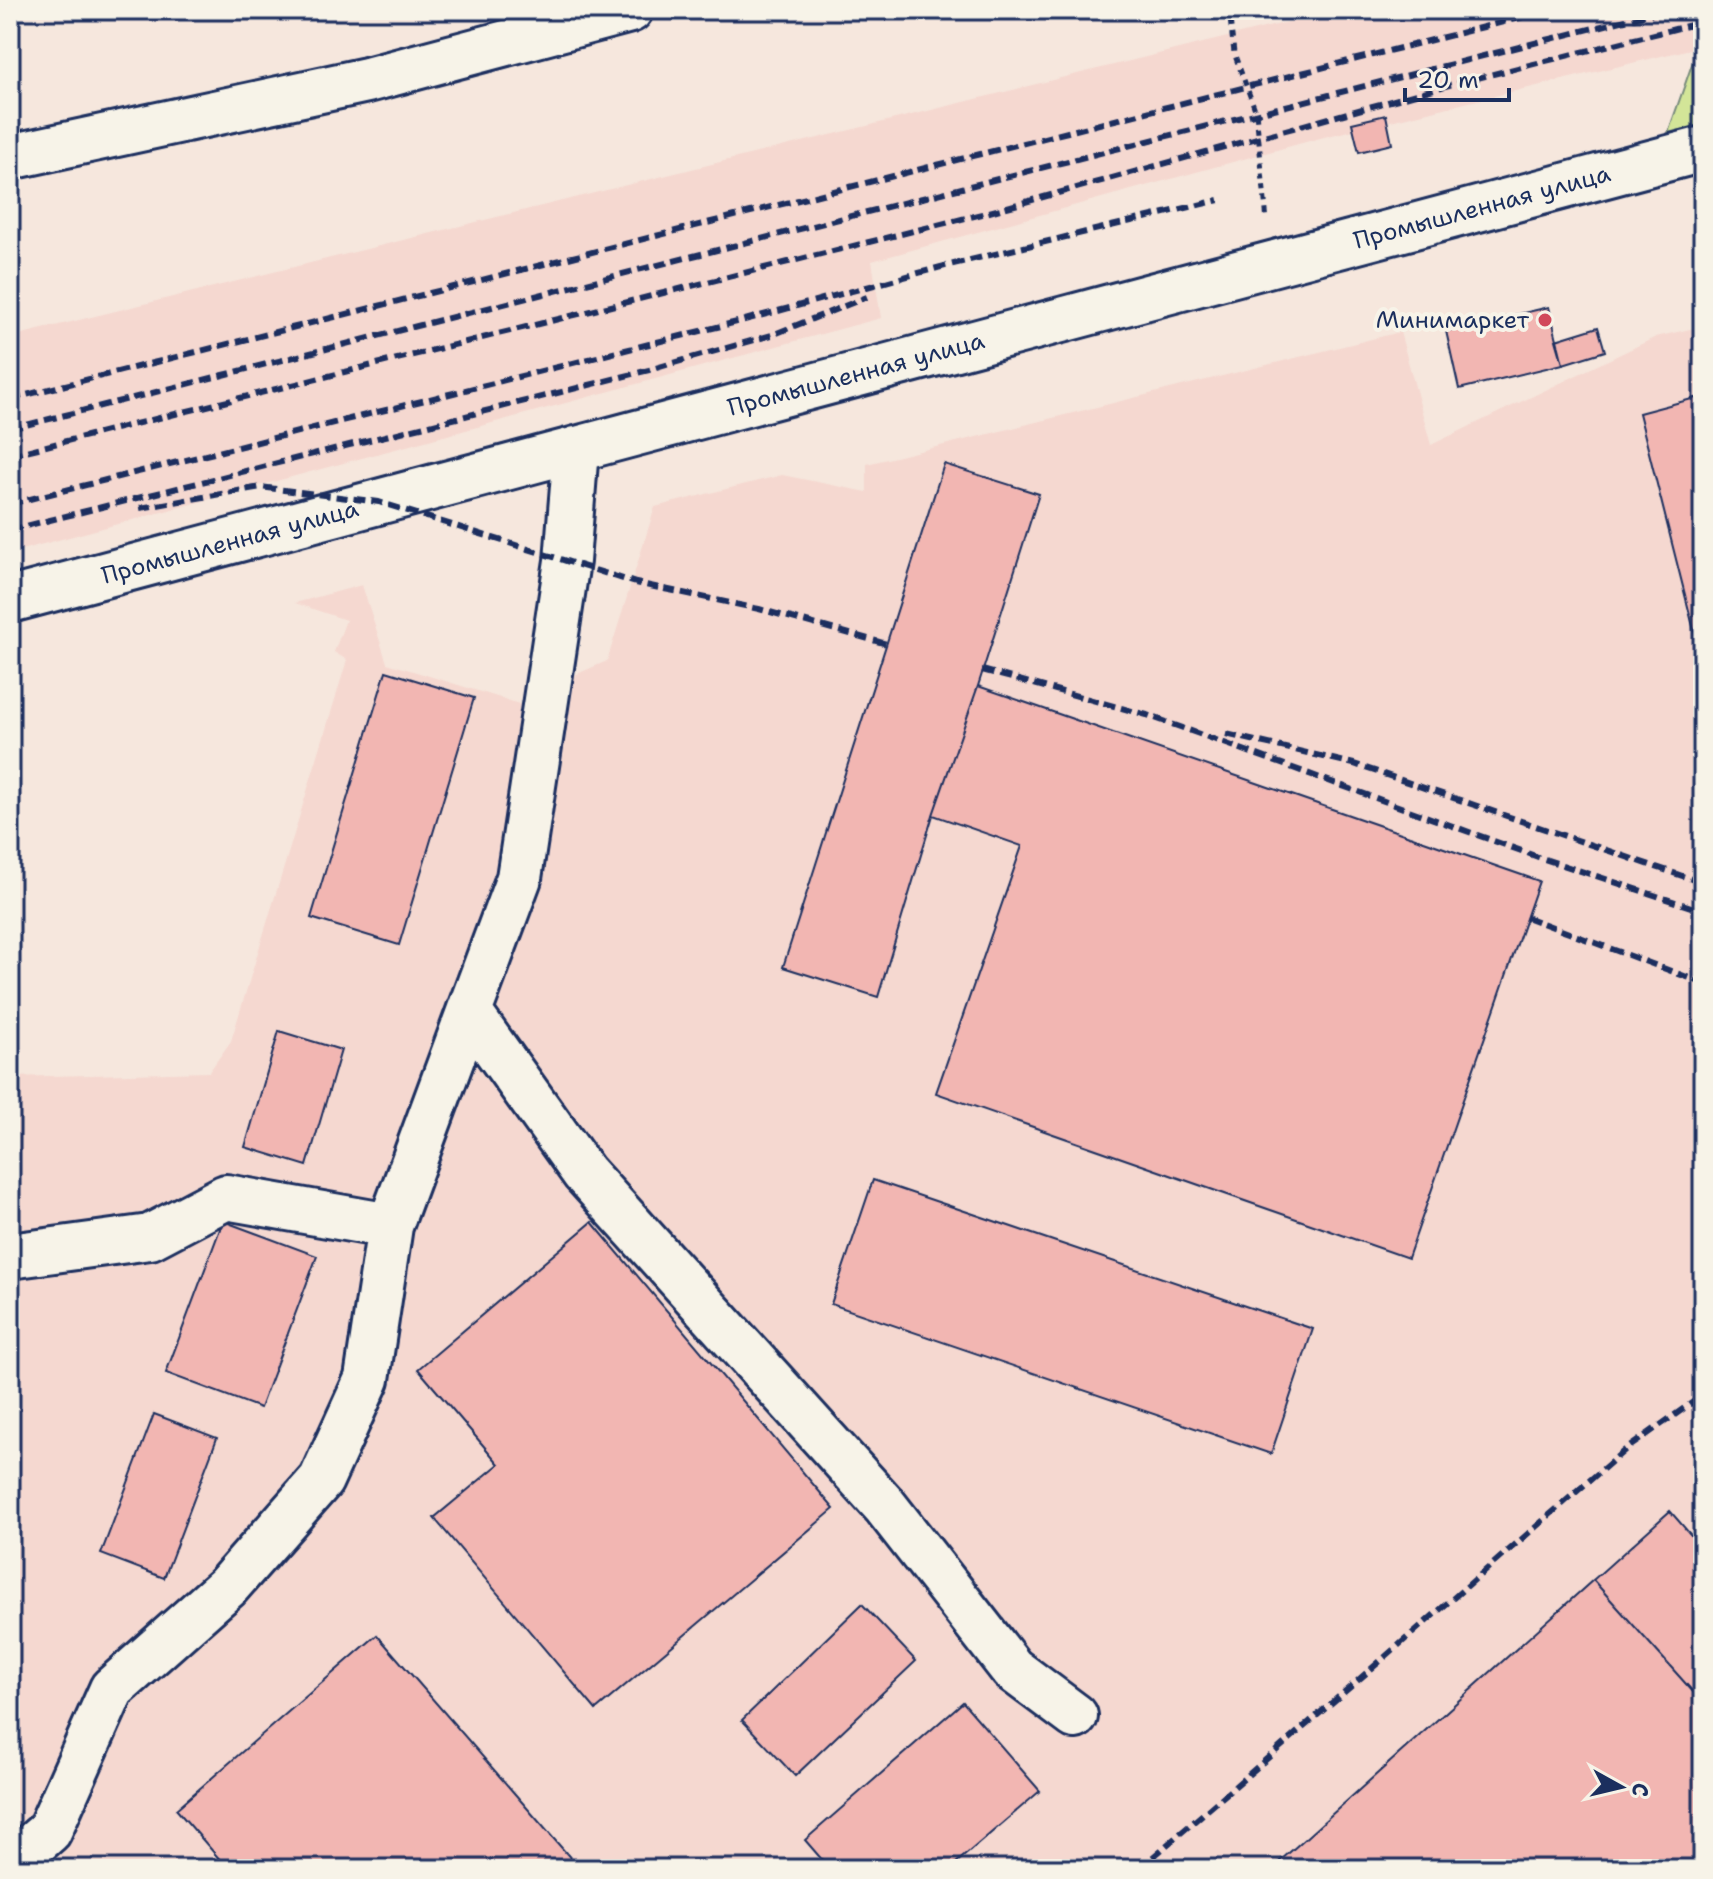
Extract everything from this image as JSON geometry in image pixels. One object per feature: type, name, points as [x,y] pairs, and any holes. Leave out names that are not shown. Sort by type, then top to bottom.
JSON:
[{"type":"street","points":[[10,157],[367,80],[630,10]]},
{"type":"street","name":"Промышленная улица","points":[[10,600],[1703,149]]},
{"type":"street","points":[[10,1865],[49,1831],[112,1689],[227,1587],[321,1480],[367,1379],[390,1226],[519,878],[567,561],[576,449]]},
{"type":"street","points":[[469,1012],[584,1173],[885,1506],[1012,1669],[1075,1716]]},
{"type":"street","points":[[10,1256],[150,1237],[226,1197],[390,1226]]},
{"type":"path","points":[[1229,10],[1234,53],[1256,112],[1267,221]]},
{"type":"shaded area","points":[[1337,10],[1703,10],[1703,46],[1324,137],[872,261],[881,318],[10,553],[10,337]]},
{"type":"shaded area","points":[[1703,326],[1703,1869],[10,1869],[10,1077],[209,1072],[231,1041],[347,660],[334,652],[346,620],[295,603],[362,585],[387,663],[539,710],[554,684],[607,661],[655,507],[782,475],[867,492],[867,464],[1400,332],[1431,445],[1656,337]]},
{"type":"green space","points":[[1703,46],[1703,125],[1668,133],[1698,47]]},
{"type":"building","points":[[1386,115],[1392,144],[1359,152],[1352,123]]},
{"type":"building","points":[[1549,307],[1563,364],[1459,389],[1446,331]]},
{"type":"building","points":[[1598,327],[1605,351],[1563,364],[1556,340]]},
{"type":"building","points":[[1703,396],[1703,666],[1639,413]]},
{"type":"building","points":[[944,464],[1039,494],[933,815],[878,997],[783,967]]},
{"type":"building","points":[[386,671],[474,698],[399,945],[311,918]]},
{"type":"building","points":[[978,686],[1539,881],[1408,1258],[936,1093],[1022,846],[933,815]]},
{"type":"building","points":[[279,1031],[341,1050],[307,1166],[245,1147]]},
{"type":"building","points":[[873,1180],[1313,1329],[1271,1454],[831,1304]]},
{"type":"building","points":[[223,1221],[317,1256],[260,1408],[166,1373]]},
{"type":"building","points":[[592,1222],[834,1509],[596,1710],[434,1518],[499,1464],[418,1369]]},
{"type":"building","points":[[154,1414],[217,1438],[164,1578],[101,1554]]},
{"type":"building","points":[[1670,1511],[1703,1549],[1703,1703],[1593,1580]]},
{"type":"building","points":[[1593,1580],[1703,1703],[1703,1869],[1271,1869]]},
{"type":"building","points":[[862,1604],[916,1661],[795,1776],[742,1720]]},
{"type":"building","points":[[377,1635],[580,1869],[228,1869],[176,1809]]},
{"type":"building","points":[[963,1702],[1040,1791],[949,1869],[830,1869],[805,1840]]},
{"type":"railway","points":[[10,399],[1551,10]]},
{"type":"railway","points":[[10,429],[1665,10]]},
{"type":"railway","points":[[10,455],[982,214],[1445,86],[1703,22]]},
{"type":"railway","points":[[10,504],[741,321],[941,267],[1219,200]]},
{"type":"railway","points":[[10,530],[649,370],[772,335],[867,297]]},
{"type":"railway","points":[[140,508],[261,487],[379,502],[636,583],[759,609],[887,644]]},
{"type":"railway","points":[[982,670],[1147,715],[1538,857],[1703,911]]},
{"type":"railway","points":[[1226,734],[1354,764],[1703,883]]},
{"type":"railway","points":[[1526,917],[1703,983]]},
{"type":"railway","points":[[1139,1869],[1625,1450],[1703,1395]]},
{"type":"place","name":"Минимаркет","points":[[1545,320]]}]
